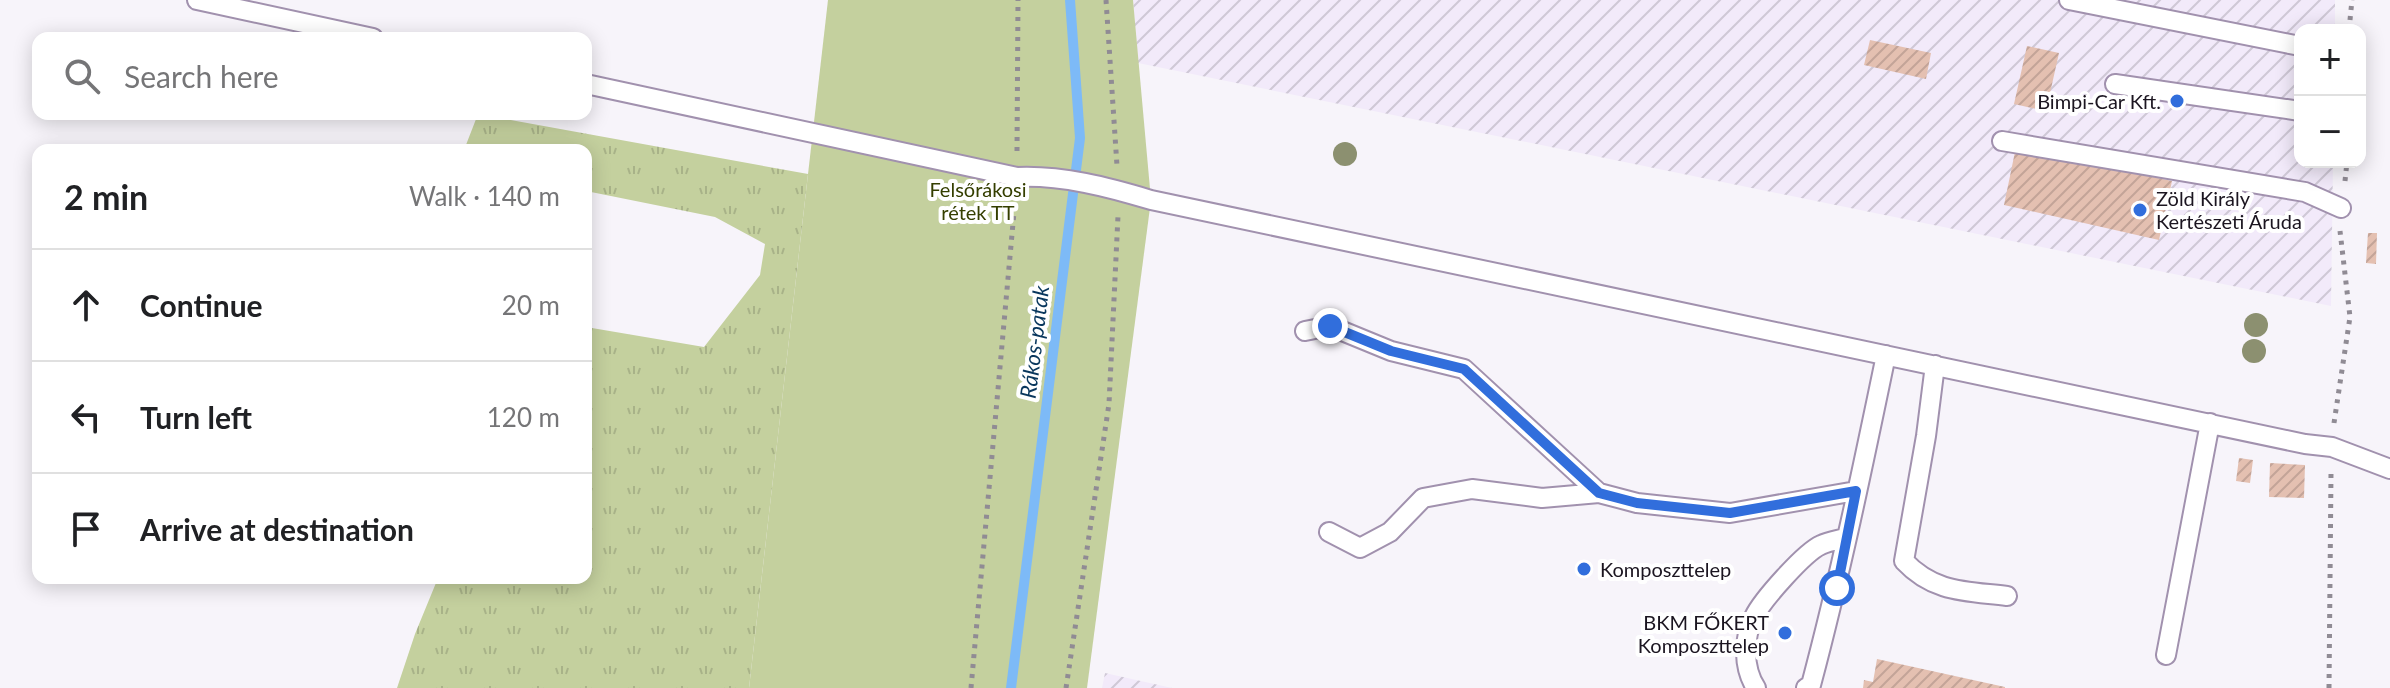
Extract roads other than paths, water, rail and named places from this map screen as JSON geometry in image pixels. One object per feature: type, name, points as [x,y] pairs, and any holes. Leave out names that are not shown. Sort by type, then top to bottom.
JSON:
[{"type":"lane","points":[[197,0],[345,32]]},
{"type":"lane","points":[[2069,0],[2294,45]]},
{"type":"lane","points":[[2115,84],[2294,110]]},
{"type":"lane","points":[[592,85],[1017,177],[1044,176],[1111,189],[1151,200],[2305,444],[2332,447],[2390,469]]},
{"type":"lane","points":[[2002,141],[2305,192],[2341,208]]},
{"type":"lane","points":[[1305,331],[1330,326],[1391,351],[1464,369],[1599,493]]},
{"type":"lane","points":[[1806,688],[1811,685],[1837,588],[1845,538],[1886,355]]},
{"type":"lane","points":[[1935,365],[1904,561],[1920,578],[1950,589],[2007,596]]},
{"type":"lane","points":[[2166,655],[2210,423]]},
{"type":"lane","points":[[1329,532],[1360,548],[1390,532],[1423,498],[1472,489],[1542,498],[1599,493],[1637,503],[1730,513],[1856,491]]},
{"type":"lane","points":[[1756,688],[1748,677],[1745,653],[1753,617],[1796,565],[1820,545],[1845,538]]},
{"type":"waterway","name":"Rákos-patak","points":[[1011,688],[1080,138],[1070,0]]},
{"type":"place","name":"Bimpi-Car Kft.","points":[[2177,101]]},
{"type":"place","name":"Zöld Király Kertészeti Áruda","points":[[2140,210]]},
{"type":"place","name":"Komposzttelep","points":[[1584,569]]},
{"type":"place","name":"BKM FŐKERT Komposzttelep","points":[[1785,633]]},
{"type":"park label","name":"Felsőrákosi rétek TT","points":[[978,200]]}]
